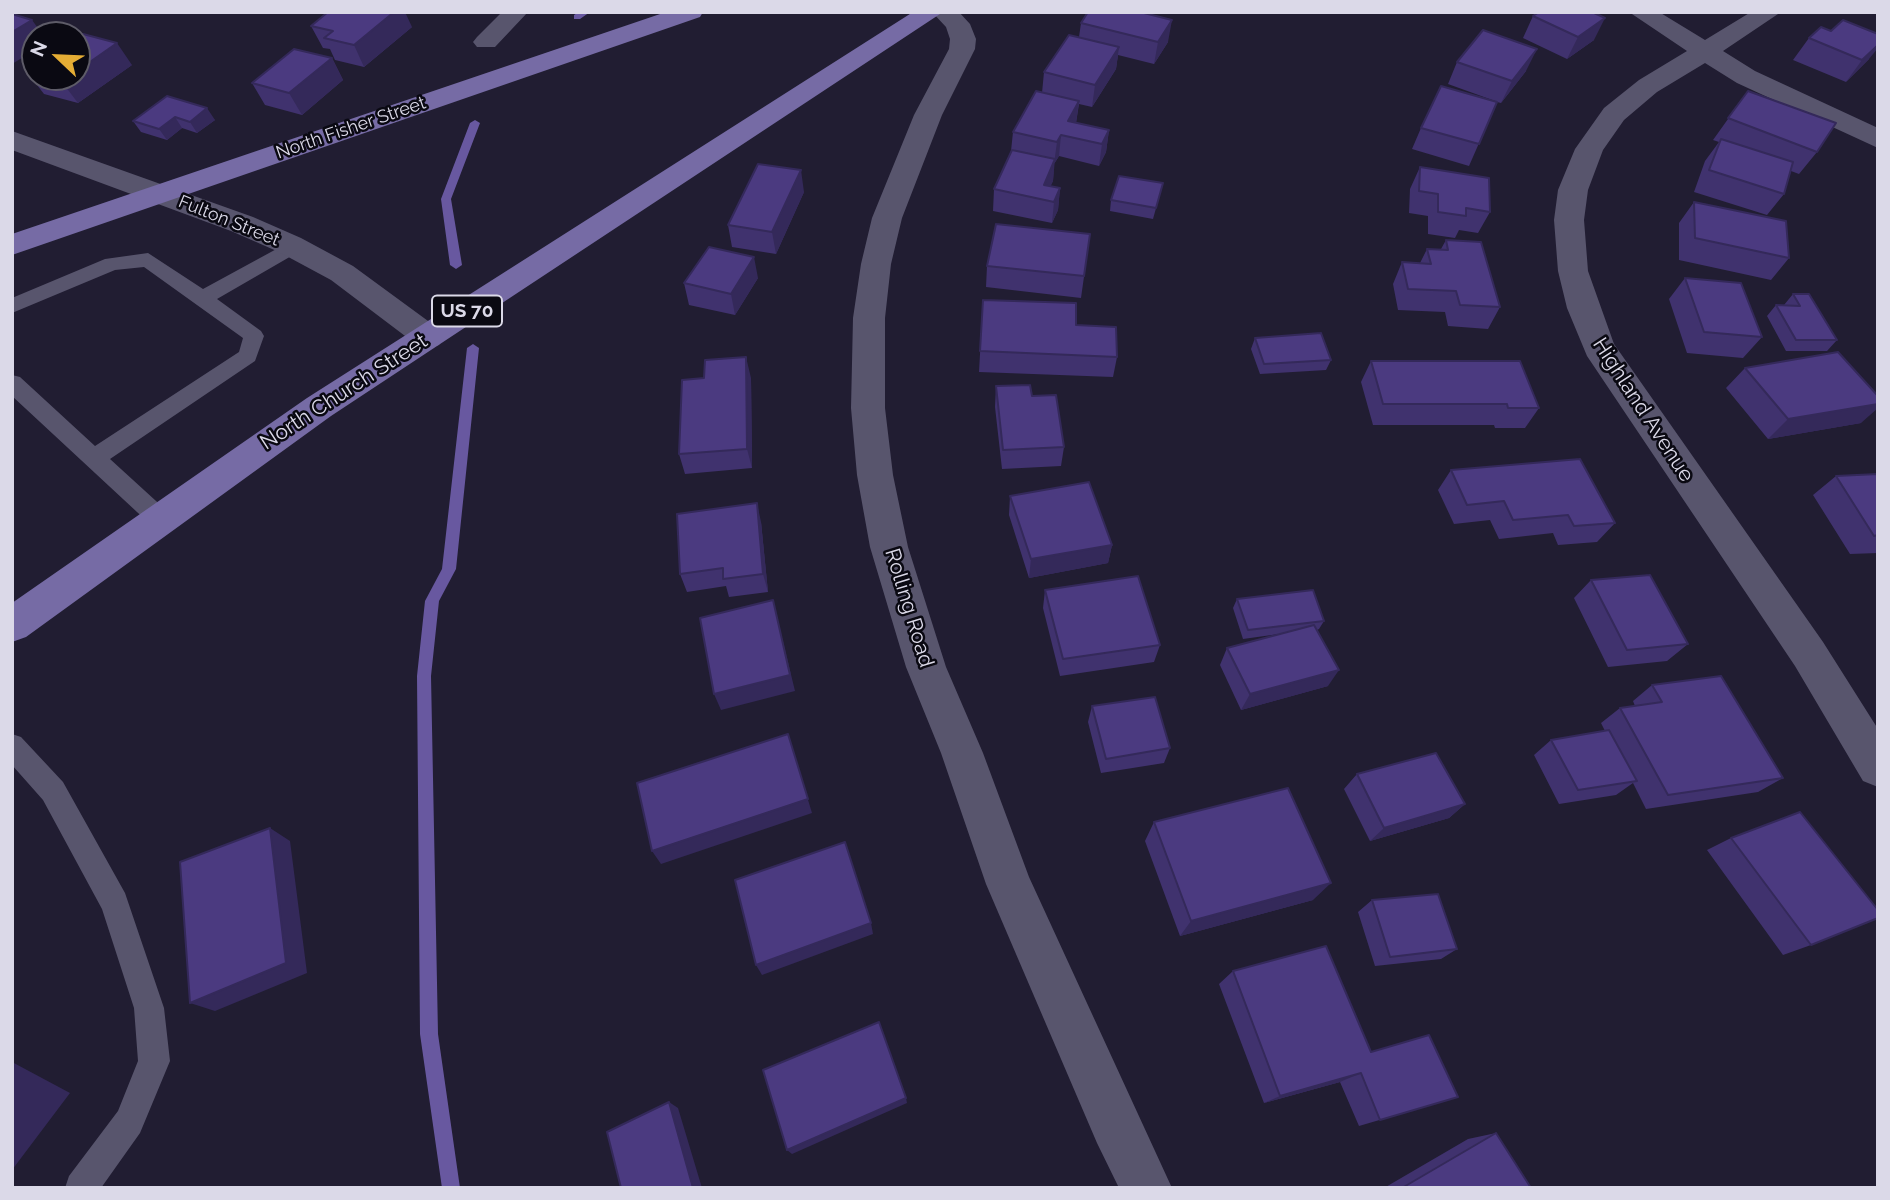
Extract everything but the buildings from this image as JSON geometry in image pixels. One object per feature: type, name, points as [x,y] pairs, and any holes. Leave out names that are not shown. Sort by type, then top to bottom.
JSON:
[{"type":"main road","name":"North Fisher Street","points":[[12,245],[691,12]]},
{"type":"main road","name":"North Church Street","points":[[12,625],[159,518],[319,407],[695,161],[931,12]]},
{"type":"street","points":[[486,42],[516,12]]},
{"type":"street","name":"Rolling Road","points":[[944,12],[957,24],[963,39],[962,49],[928,115],[887,218],[876,264],[869,318],[868,408],[875,475],[889,547],[926,667],[962,753],[1009,884],[1115,1125],[1146,1188]]},
{"type":"street","points":[[1641,12],[1703,51],[1795,102],[1878,139]]},
{"type":"street","name":"Highland Avenue","points":[[1769,12],[1648,86],[1614,114],[1589,149],[1573,190],[1569,220],[1573,271],[1583,309],[1599,348],[1809,654],[1878,767]]},
{"type":"street","name":"Fulton Street","points":[[12,141],[293,246],[342,273],[428,337]]},
{"type":"lane","points":[[202,299],[293,246]]},
{"type":"lane","points":[[12,306],[111,264],[148,260],[254,336],[248,356],[94,458]]},
{"type":"lane","points":[[12,383],[159,518]]},
{"type":"lane","points":[[12,746],[53,791],[115,903],[149,1008],[153,1061],[129,1122],[82,1188]]},
{"type":"waterway","points":[[577,17],[586,12]]},
{"type":"waterway","points":[[456,265],[446,199],[475,123]]},
{"type":"waterway","points":[[451,1188],[429,1034],[424,676],[432,601],[449,569],[473,348]]}]
